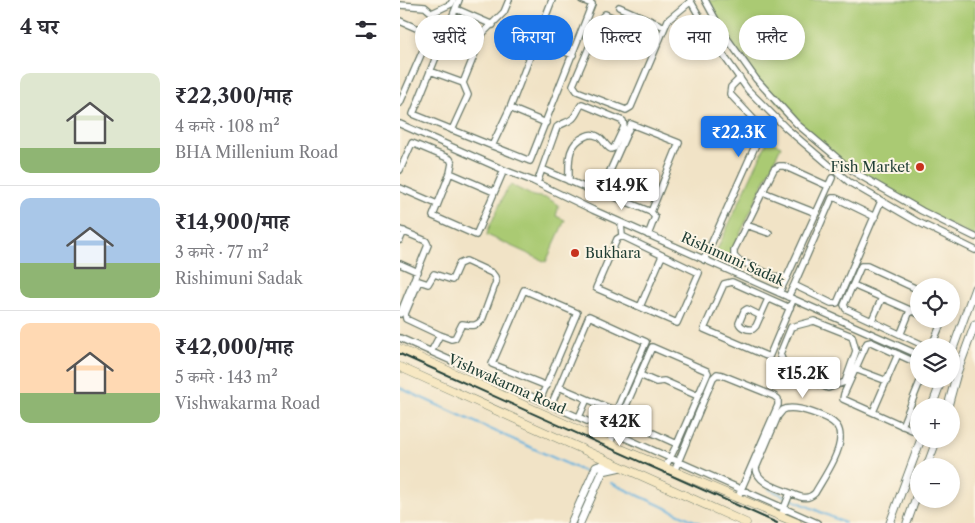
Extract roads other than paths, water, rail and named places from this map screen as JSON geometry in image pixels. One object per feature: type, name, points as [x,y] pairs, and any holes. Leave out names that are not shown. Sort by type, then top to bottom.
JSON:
[{"type":"main road","name":"Vishwakarma Road","points":[[400,349],[674,472],[736,498],[783,512],[797,523]]},
{"type":"main road","name":"Vishwakarma Road","points":[[400,367],[746,523]]},
{"type":"street","points":[[400,5],[425,7],[432,13],[451,4],[453,0]]},
{"type":"street","points":[[459,0],[413,114],[530,161],[570,60]]},
{"type":"street","points":[[463,84],[483,33],[504,12],[509,0]]},
{"type":"street","points":[[546,15],[552,0]]},
{"type":"street","points":[[573,52],[592,4],[582,0]]},
{"type":"street","points":[[705,0],[722,31],[756,79],[797,124],[854,172],[922,211],[975,237]]},
{"type":"street","points":[[660,39],[605,14],[602,17],[573,85],[577,91],[626,110],[631,107],[660,39],[668,20],[690,1],[714,42],[748,90],[786,128],[849,182],[916,221],[975,250]]},
{"type":"street","points":[[619,7],[665,27]]},
{"type":"street","points":[[456,9],[493,25]]},
{"type":"street","points":[[400,22],[430,34],[400,103]]},
{"type":"street","points":[[492,146],[510,108],[528,60]]},
{"type":"street","points":[[430,70],[463,84],[468,94],[452,130]]},
{"type":"street","points":[[704,260],[761,134],[758,124],[730,94],[731,87],[740,78]]},
{"type":"street","points":[[537,183],[557,127],[575,117],[582,104],[623,122],[624,127],[614,148],[607,147],[599,136],[590,134],[574,143],[569,154],[569,181]]},
{"type":"street","points":[[510,108],[546,123]]},
{"type":"street","name":"Rishimuni Sadak","points":[[400,124],[537,183],[621,223],[910,351]]},
{"type":"street","points":[[648,235],[655,217],[651,212],[601,191],[631,124],[679,143],[651,212]]},
{"type":"street","points":[[400,170],[412,143],[450,159],[452,163],[450,173],[433,216],[476,235],[504,170]]},
{"type":"street","points":[[787,277],[778,278],[738,260],[734,256],[734,250],[774,169],[784,166],[828,186]]},
{"type":"street","points":[[542,169],[586,188]]},
{"type":"street","points":[[450,173],[494,192]]},
{"type":"street","points":[[779,293],[832,178]]},
{"type":"street","points":[[400,188],[437,204]]},
{"type":"street","points":[[763,192],[816,213]]},
{"type":"street","points":[[790,308],[732,282],[724,284],[704,329],[769,357],[790,308],[794,284],[832,198],[836,198],[874,217]]},
{"type":"street","points":[[794,284],[831,303],[837,303],[881,201]]},
{"type":"street","points":[[621,223],[622,236]]},
{"type":"street","points":[[746,225],[770,233]]},
{"type":"street","points":[[400,240],[402,230],[428,243],[400,314]]},
{"type":"street","points":[[622,236],[699,273],[677,324],[596,288],[617,239],[622,236]]},
{"type":"street","points":[[640,307],[662,256]]},
{"type":"street","points":[[466,261],[492,273],[496,282],[482,320],[478,325],[462,324],[455,338],[451,339],[440,335],[406,319],[405,314],[419,281],[428,284],[434,274],[452,280],[459,264],[466,261]]},
{"type":"street","points":[[400,264],[418,272]]},
{"type":"street","points":[[910,286],[867,266],[861,266],[844,305],[846,309],[925,346],[932,345],[939,328]]},
{"type":"street","points":[[853,285],[910,310],[900,333]]},
{"type":"street","points":[[957,338],[975,288]]},
{"type":"street","points":[[487,376],[524,290],[577,313],[540,400]]},
{"type":"street","points":[[872,320],[882,298]]},
{"type":"street","points":[[760,316],[768,299]]},
{"type":"street","points":[[551,405],[589,316],[646,342],[616,411],[610,431],[610,444]]},
{"type":"street","points":[[829,327],[833,317]]},
{"type":"street","points":[[814,321],[839,330],[852,336],[856,351],[844,382],[828,388],[786,370],[780,354],[791,327],[814,321]]},
{"type":"street","points":[[839,330],[842,321]]},
{"type":"street","points":[[960,358],[975,324]]},
{"type":"street","points":[[886,341],[891,329]]},
{"type":"street","points":[[432,352],[440,335]]},
{"type":"street","points":[[400,338],[741,489],[783,512],[817,523]]},
{"type":"street","points":[[910,360],[871,342],[867,343],[843,399],[910,429]]},
{"type":"street","points":[[610,431],[620,418],[652,347],[707,371],[708,373],[665,468]]},
{"type":"street","points":[[873,412],[898,354]]},
{"type":"street","points":[[492,364],[546,386]]},
{"type":"street","points":[[855,370],[887,381]]},
{"type":"street","points":[[640,374],[656,382],[664,381],[698,396]]},
{"type":"street","points":[[674,472],[713,378],[717,374],[722,374],[778,399],[778,405],[736,498]]},
{"type":"street","points":[[559,387],[616,411]]},
{"type":"street","points":[[902,426],[917,388]]},
{"type":"street","points":[[579,418],[587,399]]},
{"type":"street","points":[[798,409],[832,422],[838,427],[840,442],[838,451],[815,493],[810,498],[803,498],[790,493],[761,480],[756,468],[778,416],[782,411],[798,409]]},
{"type":"street","points":[[620,418],[677,444]]},
{"type":"street","points":[[890,523],[918,448]]},
{"type":"street","points":[[571,523],[596,467],[610,462]]},
{"type":"street","points":[[580,523],[603,470],[621,467]]},
{"type":"street","points":[[783,512],[790,493]]},
{"type":"street","points":[[907,523],[912,508]]},
{"type":"waterway","points":[[400,388],[585,472]]},
{"type":"waterway","points":[[611,483],[699,523]]},
{"type":"waterway","points":[[769,489],[845,523]]},
{"type":"railway","points":[[400,354],[777,523]]},
{"type":"place","name":"Fish Market","points":[[920,167]]},
{"type":"place","name":"Bukhara","points":[[575,253]]}]
